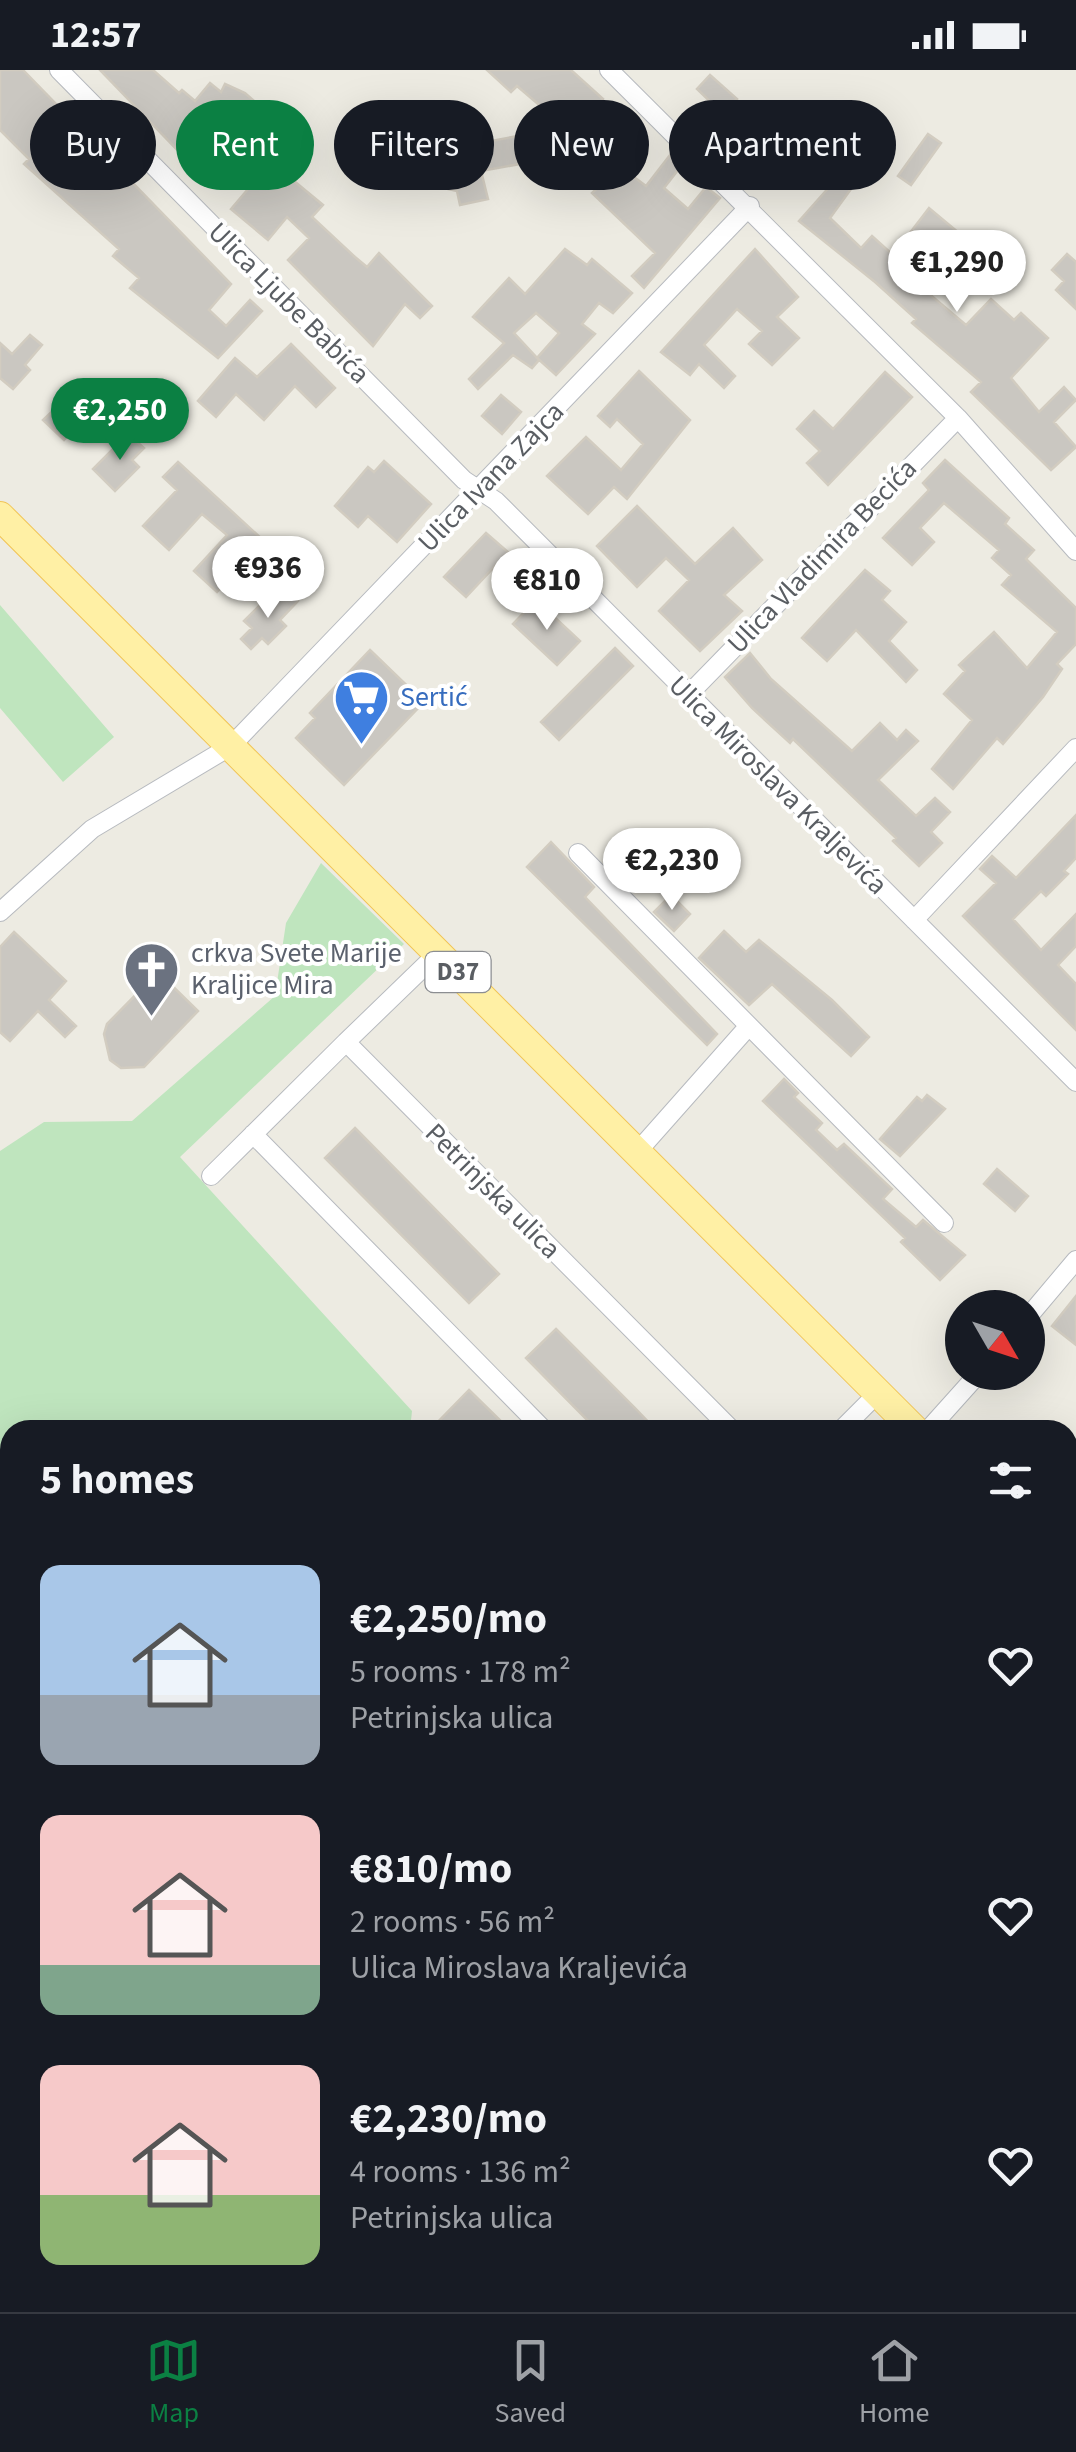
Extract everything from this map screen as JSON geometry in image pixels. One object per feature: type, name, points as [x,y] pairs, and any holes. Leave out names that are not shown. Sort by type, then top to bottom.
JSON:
[{"type":"main road","name":"D37","points":[[0,516],[905,1420]]},
{"type":"street","name":"Ulica Ljube Babića","points":[[59,70],[464,480],[479,490]]},
{"type":"street","points":[[608,70],[750,206],[958,418],[1076,552]]},
{"type":"street","name":"Ulica Ivana Zajca","points":[[0,912],[92,829],[231,746],[750,206]]},
{"type":"street","name":"Ulica Vladimira Becića","points":[[688,695],[958,418]]},
{"type":"street","name":"Ulica Miroslava Kraljevića","points":[[479,490],[496,500],[1076,1082]]},
{"type":"street","points":[[914,920],[1076,748]]},
{"type":"street","points":[[578,853],[944,1223]]},
{"type":"street","points":[[211,1176],[438,952]]},
{"type":"street","points":[[638,1152],[747,1028]]},
{"type":"street","name":"Petrinjska ulica","points":[[346,1042],[722,1420]]},
{"type":"street","points":[[254,1134],[534,1420]]},
{"type":"street","points":[[1045,1297],[1076,1260]]},
{"type":"street","points":[[937,1420],[964,1390]]},
{"type":"street","points":[[851,1420],[878,1393]]},
{"type":"green space","points":[[0,605],[114,737],[63,782],[0,708]]},
{"type":"green space","points":[[321,863],[404,944],[180,1157],[412,1411],[411,1420],[0,1420],[0,1151],[44,1122],[132,1121],[275,996],[286,923]]},
{"type":"building","points":[[0,70],[23,70],[52,100],[30,100],[30,169],[24,164],[29,159],[0,130]]},
{"type":"building","points":[[100,70],[153,70],[179,93],[182,90],[194,100],[176,100],[176,149],[156,128],[156,100],[129,100]]},
{"type":"building","points":[[487,70],[571,70],[603,99],[533,100],[517,86],[511,92]]},
{"type":"building","points":[[710,75],[737,99],[708,100],[697,89]]},
{"type":"building","points":[[210,83],[221,92],[225,84],[253,100],[196,100]]},
{"type":"building","points":[[928,134],[941,143],[911,185],[898,176]]},
{"type":"building","points":[[514,137],[514,165],[494,169],[494,140]]},
{"type":"building","points":[[669,156],[669,182],[664,188],[688,209],[704,190],[720,198],[644,288],[632,276],[655,253],[592,193],[649,190],[649,182]]},
{"type":"building","points":[[53,190],[140,190],[231,284],[209,310],[226,326],[250,300],[262,311],[218,358],[130,288],[139,278],[113,256],[119,249]]},
{"type":"building","points":[[247,190],[305,190],[323,205],[312,217],[355,257],[367,267],[379,253],[432,306],[420,318],[405,304],[373,346],[288,260],[309,238],[287,217],[268,240],[231,209]]},
{"type":"building","points":[[453,190],[486,190],[488,199],[460,205],[457,191]]},
{"type":"building","points":[[827,190],[850,190],[830,218],[861,248],[872,236],[893,255],[929,208],[989,258],[1003,242],[1024,261],[999,288],[961,254],[954,263],[947,258],[921,287],[966,325],[991,299],[1014,320],[1021,313],[1048,338],[1011,378],[1039,412],[1064,387],[1076,400],[1054,422],[1076,447],[1051,470],[971,392],[981,382],[912,323],[916,319],[875,282],[799,221]]},
{"type":"building","points":[[565,249],[587,265],[592,259],[632,293],[613,313],[599,303],[582,324],[595,334],[556,375],[538,359],[532,368],[513,355],[478,389],[469,379],[504,343],[473,317],[509,278],[525,294]],"holes":[[[536,313],[559,333],[537,358],[514,333]]]},
{"type":"building","points":[[755,249],[798,297],[777,317],[799,338],[772,365],[749,344],[762,331],[737,309],[704,345],[735,376],[724,388],[699,364],[690,375],[661,352]]},
{"type":"building","points":[[1067,254],[1076,262],[1076,309],[1056,290],[1064,281],[1052,270]]},
{"type":"building","points":[[30,335],[42,345],[25,365],[30,370],[13,389],[0,378],[0,343],[12,354]]},
{"type":"building","points":[[291,344],[335,388],[316,407],[295,386],[264,420],[236,394],[216,417],[198,401],[235,358],[257,377]]},
{"type":"building","points":[[639,371],[690,420],[627,499],[614,487],[588,514],[547,476],[586,437],[621,470],[643,444],[617,419],[610,427],[598,416]]},
{"type":"building","points":[[885,372],[912,397],[828,485],[807,463],[820,451],[797,429],[814,411],[833,429]]},
{"type":"building","points":[[80,385],[98,404],[64,440],[43,420]]},
{"type":"building","points":[[501,395],[521,412],[502,434],[482,416]]},
{"type":"building","points":[[128,434],[144,448],[132,460],[139,467],[115,491],[93,469]]},
{"type":"building","points":[[945,460],[1009,518],[1005,524],[1034,550],[1026,559],[1076,608],[1076,644],[1057,664],[1062,669],[1043,697],[1003,744],[997,738],[953,789],[932,769],[972,720],[944,694],[965,671],[959,665],[994,632],[1027,668],[1057,632],[1002,585],[1011,575],[992,558],[999,550],[944,503],[920,528],[934,542],[912,565],[883,538],[929,490],[923,483]]},
{"type":"building","points":[[384,461],[431,504],[397,542],[368,516],[358,527],[335,506],[368,467],[374,472]]},
{"type":"building","points":[[178,462],[263,540],[257,546],[274,563],[251,587],[235,572],[217,592],[194,571],[227,535],[202,514],[169,550],[143,526],[177,490],[163,477]]},
{"type":"building","points":[[637,506],[695,564],[733,528],[762,560],[724,595],[742,611],[700,651],[659,611],[689,580],[666,558],[637,587],[597,546]]},
{"type":"building","points":[[486,533],[508,552],[466,597],[444,577]]},
{"type":"building","points":[[865,570],[890,591],[882,600],[906,622],[889,641],[917,670],[906,682],[856,630],[827,661],[802,638]]},
{"type":"building","points":[[288,590],[298,601],[280,620],[286,626],[268,644],[262,638],[251,649],[241,639],[252,628],[244,621],[262,603],[269,609]]},
{"type":"building","points":[[536,600],[580,641],[557,665],[513,624]]},
{"type":"building","points":[[615,648],[633,666],[559,740],[541,722]]},
{"type":"building","points":[[370,650],[424,702],[344,785],[296,738],[315,718],[310,713]]},
{"type":"building","points":[[750,653],[771,679],[852,751],[880,723],[897,740],[906,730],[918,741],[878,780],[916,816],[935,798],[950,812],[931,832],[942,843],[919,866],[893,841],[896,838],[793,739],[790,743],[752,708],[725,677]]},
{"type":"building","points":[[1076,815],[1076,858],[1064,871],[1068,874],[1046,896],[1041,891],[1013,919],[1041,950],[1076,914],[1076,946],[1058,965],[1076,984],[1076,1030],[963,916],[996,883],[980,869],[992,856],[1016,878]]},
{"type":"building","points":[[551,842],[594,887],[585,897],[717,1034],[707,1045],[527,867]]},
{"type":"building","points":[[671,895],[690,914],[674,931],[654,912]]},
{"type":"building","points":[[724,931],[746,952],[759,940],[832,1000],[869,1037],[851,1056],[772,984],[749,1005],[699,958]]},
{"type":"building","points":[[14,932],[66,981],[49,1000],[76,1026],[65,1037],[38,1011],[10,1041],[0,1032],[0,947]]},
{"type":"building","name":"crkva Svete Marije Kraljice Mira","points":[[158,972],[198,1011],[144,1067],[121,1068],[110,1060],[104,1034],[107,1024]]},
{"type":"building","points":[[784,1079],[798,1093],[794,1097],[822,1123],[816,1130],[837,1150],[844,1144],[892,1189],[883,1199],[916,1227],[923,1220],[965,1255],[940,1280],[901,1242],[905,1238],[763,1101]]},
{"type":"building","points":[[927,1095],[945,1109],[900,1156],[880,1139],[917,1097],[922,1101]]},
{"type":"building","points":[[355,1128],[499,1274],[469,1303],[325,1158]]},
{"type":"building","points":[[997,1169],[1028,1196],[1015,1211],[984,1184]]},
{"type":"building","points":[[1076,1296],[1076,1345],[1052,1326]]},
{"type":"building","points":[[556,1329],[646,1420],[587,1420],[526,1358]]},
{"type":"building","points":[[469,1390],[500,1420],[440,1420]]},
{"type":"place","name":"Sertić","points":[[361,746]]},
{"type":"place","name":"crkva Svete Marije Kraljice Mira","points":[[152,1018]]}]
